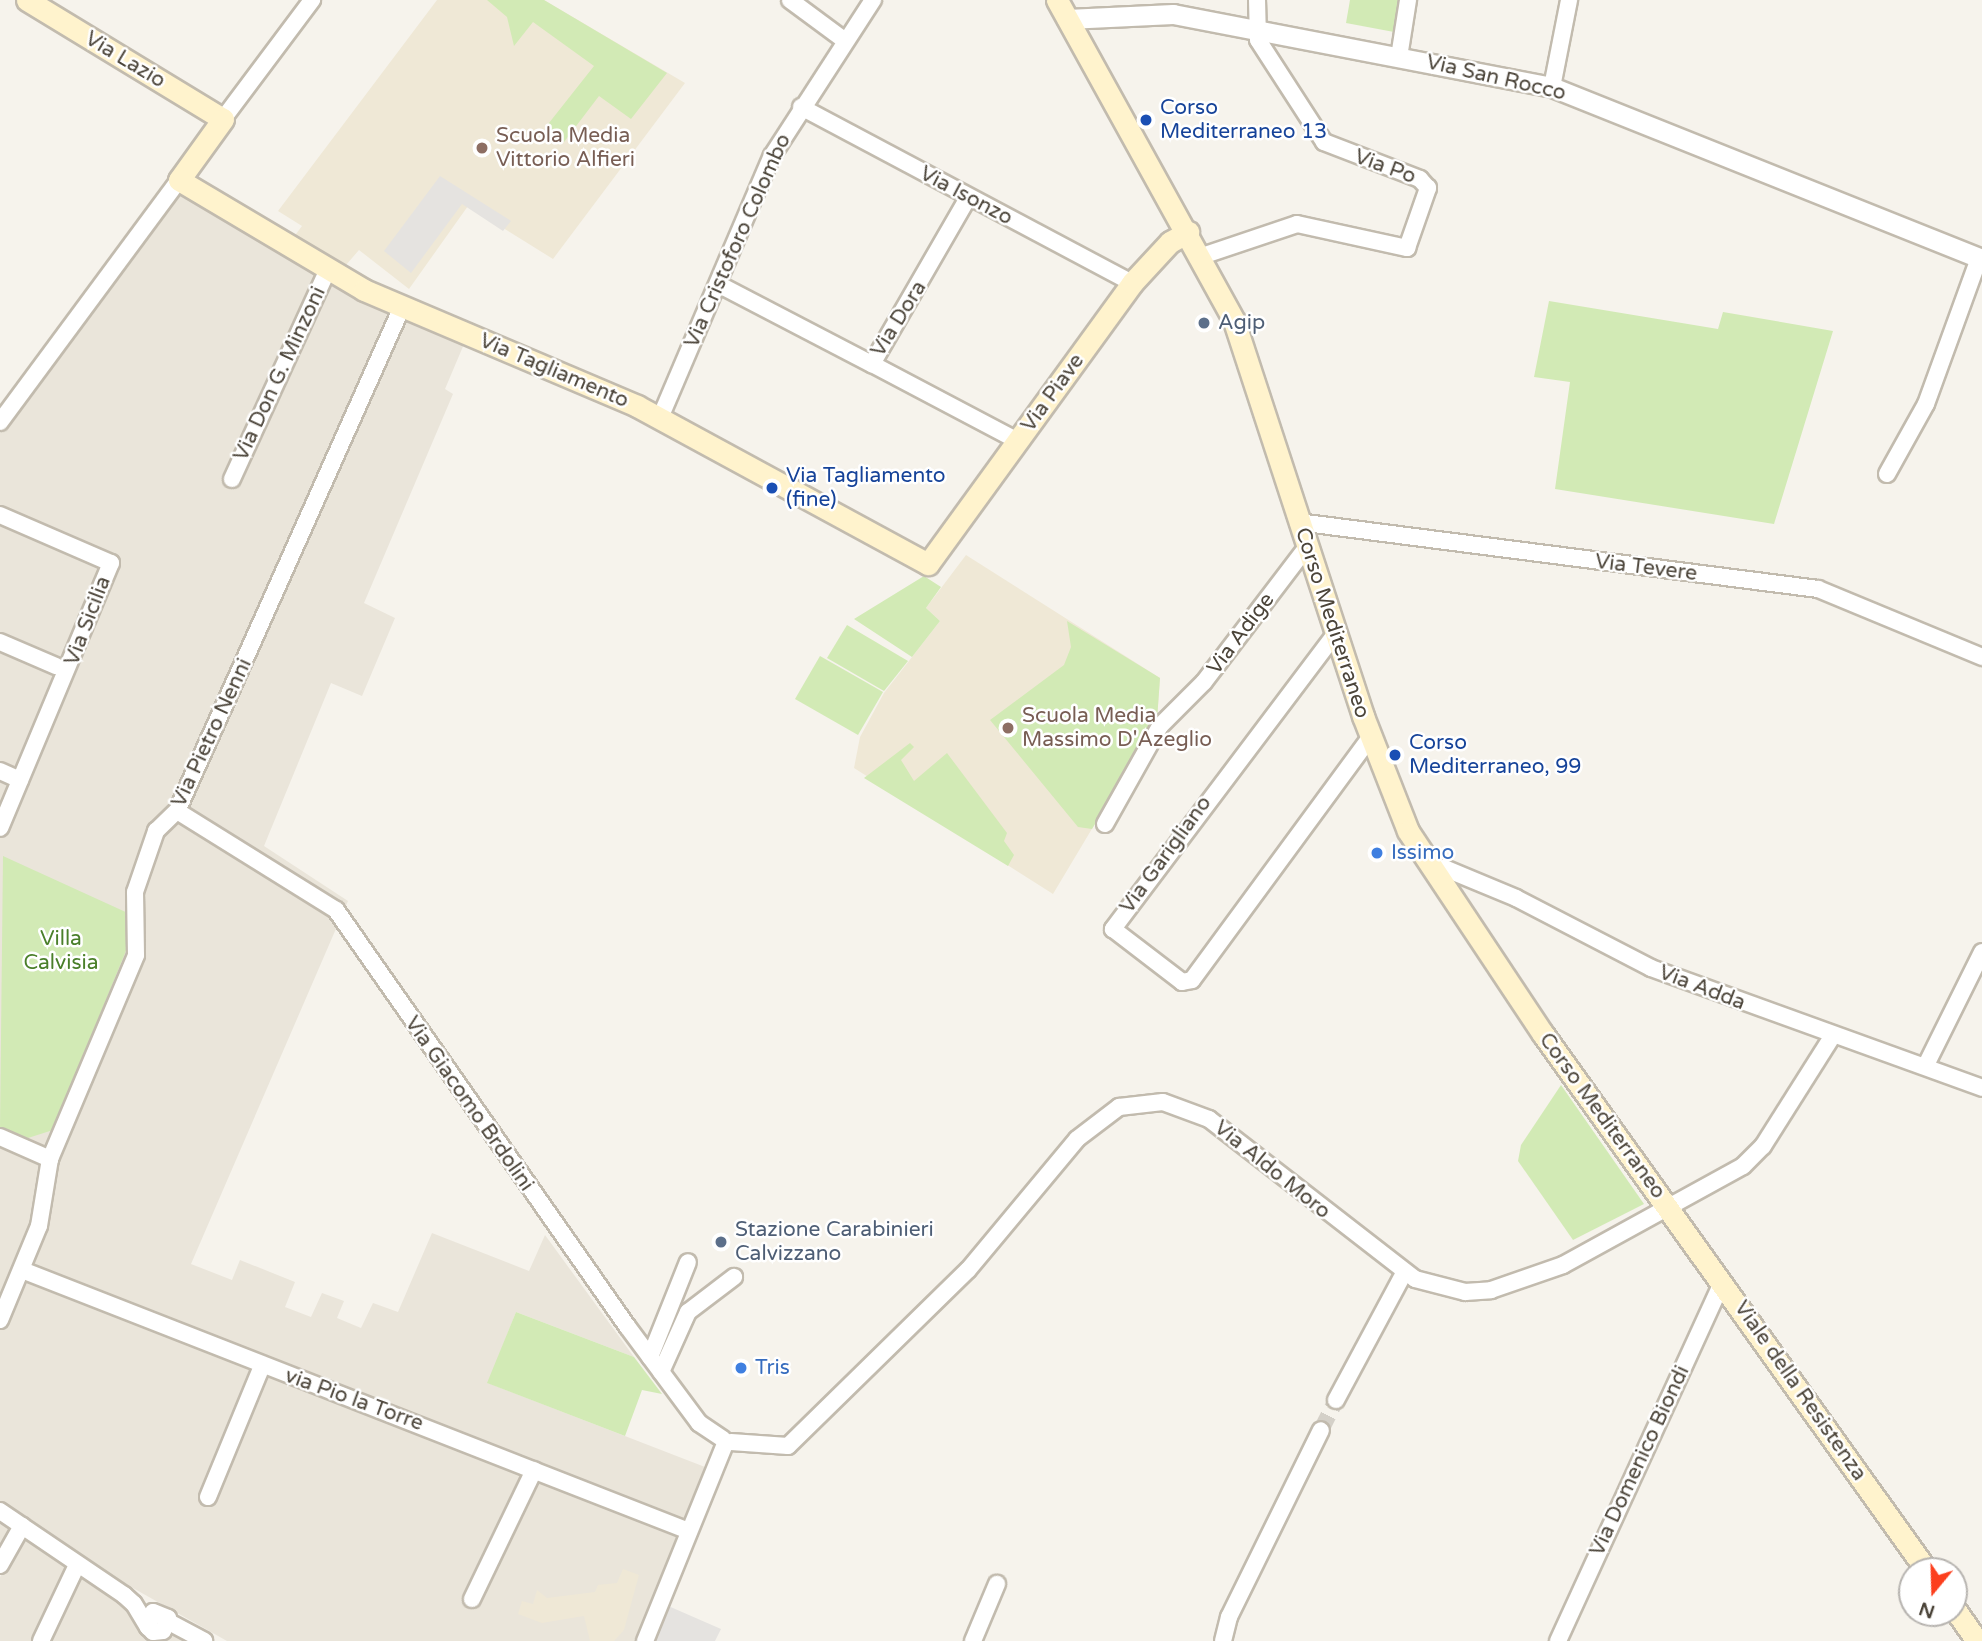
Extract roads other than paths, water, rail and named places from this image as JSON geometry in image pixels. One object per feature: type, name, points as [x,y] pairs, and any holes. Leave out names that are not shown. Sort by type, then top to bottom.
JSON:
[{"type":"main road","name":"Via Lazio","points":[[27,0],[223,119]]},
{"type":"main road","name":"Corso Mediterraneo","points":[[1057,0],[1202,256],[1234,321],[1370,738],[1408,831],[1671,1211]]},
{"type":"main road","points":[[179,180],[223,119]]},
{"type":"main road","name":"Via Tagliamento","points":[[179,180],[328,269],[401,307],[660,418],[928,564]]},
{"type":"main road","name":"Via Piave","points":[[928,564],[1132,283],[1170,242],[1188,232]]},
{"type":"main road","name":"Viale della Resistenza","points":[[1671,1211],[1917,1557]]},
{"type":"street","points":[[223,119],[312,0]]},
{"type":"street","points":[[790,0],[844,40]]},
{"type":"street","name":"Via Cristoforo Colombo","points":[[660,418],[772,156],[844,40],[873,0]]},
{"type":"street","points":[[1253,27],[1257,0]]},
{"type":"street","points":[[1399,57],[1408,0]]},
{"type":"street","points":[[1552,87],[1569,0]]},
{"type":"street","name":"Via San Rocco","points":[[1067,19],[1173,14],[1253,27],[1552,87],[1981,259]]},
{"type":"street","name":"Via Po","points":[[1202,256],[1297,224],[1407,248],[1428,188],[1420,179],[1324,142],[1275,74],[1253,27]]},
{"type":"street","name":"Via Isonzo","points":[[801,107],[1132,283]]},
{"type":"street","points":[[0,422],[179,180]]},
{"type":"street","name":"Via Dora","points":[[719,284],[873,364],[968,198]]},
{"type":"street","points":[[1887,474],[1926,404],[1981,259]]},
{"type":"street","name":"Via Don G. Minzoni","points":[[232,479],[328,269]]},
{"type":"street","name":"Via Pietro Nenni","points":[[0,1320],[22,1270],[50,1188],[50,1159],[136,955],[137,880],[156,831],[177,811],[401,307]]},
{"type":"street","points":[[873,364],[1018,441]]},
{"type":"street","name":"Via Sicilia","points":[[0,514],[111,563],[61,671]]},
{"type":"street","name":"Via Tevere","points":[[1298,523],[1818,589],[1982,657]]},
{"type":"street","name":"Via Adige","points":[[1105,824],[1160,726],[1205,682],[1307,547]]},
{"type":"street","name":"Via Garigliano","points":[[1336,633],[1113,929],[1182,982],[1192,980],[1370,738]]},
{"type":"street","points":[[0,642],[61,671],[0,828]]},
{"type":"street","points":[[0,771],[20,780]]},
{"type":"street","name":"Via Giacomo Brdolini","points":[[177,811],[336,910],[650,1357],[699,1423],[726,1442]]},
{"type":"street","name":"Via Adda","points":[[1432,869],[1496,889],[1651,968],[1832,1037],[1926,1065],[1982,1088]]},
{"type":"street","points":[[1926,1065],[1982,952]]},
{"type":"street","name":"Via Aldo Moro","points":[[726,1442],[788,1446],[968,1270],[1077,1139],[1118,1107],[1163,1102],[1209,1119],[1404,1273],[1465,1292],[1508,1287],[1671,1211],[1743,1166],[1763,1146],[1832,1037]]},
{"type":"street","points":[[0,1137],[50,1159]]},
{"type":"street","points":[[650,1357],[688,1262]]},
{"type":"street","name":"via Pio la Torre","points":[[22,1270],[686,1530]]},
{"type":"street","points":[[1336,1400],[1404,1273]]},
{"type":"street","points":[[661,1372],[688,1312],[734,1276]]},
{"type":"street","name":"Via Domenico Biondi","points":[[1558,1641],[1722,1282]]},
{"type":"street","points":[[208,1497],[262,1366]]},
{"type":"street","points":[[1223,1641],[1229,1617],[1321,1430]]},
{"type":"street","points":[[645,1641],[686,1530],[726,1442]]},
{"type":"street","points":[[472,1600],[534,1469]]},
{"type":"street","points":[[0,1511],[134,1604],[160,1630],[204,1641]]},
{"type":"street","points":[[0,1564],[22,1526]]},
{"type":"street","points":[[41,1641],[77,1565]]},
{"type":"street","points":[[973,1641],[998,1584]]},
{"type":"tunnel","points":[[1321,1430],[1336,1400]]},
{"type":"place","name":"Corso Mediterraneo 13","points":[[1146,120]]},
{"type":"place","name":"Scuola Media Vittorio Alfieri","points":[[482,148]]},
{"type":"place","name":"Agip","points":[[1204,323]]},
{"type":"place","name":"Via Tagliamento (fine)","points":[[772,488]]},
{"type":"place","name":"Scuola Media Massimo D'Azeglio","points":[[1008,728]]},
{"type":"place","name":"Corso Mediterraneo, 99","points":[[1395,755]]},
{"type":"place","name":"Issimo","points":[[1377,853]]},
{"type":"place","name":"Stazione Carabinieri Calvizzano","points":[[721,1242]]},
{"type":"place","name":"Tris","points":[[741,1368]]},
{"type":"park label","name":"Villa Calvisia","points":[[61,951]]}]
